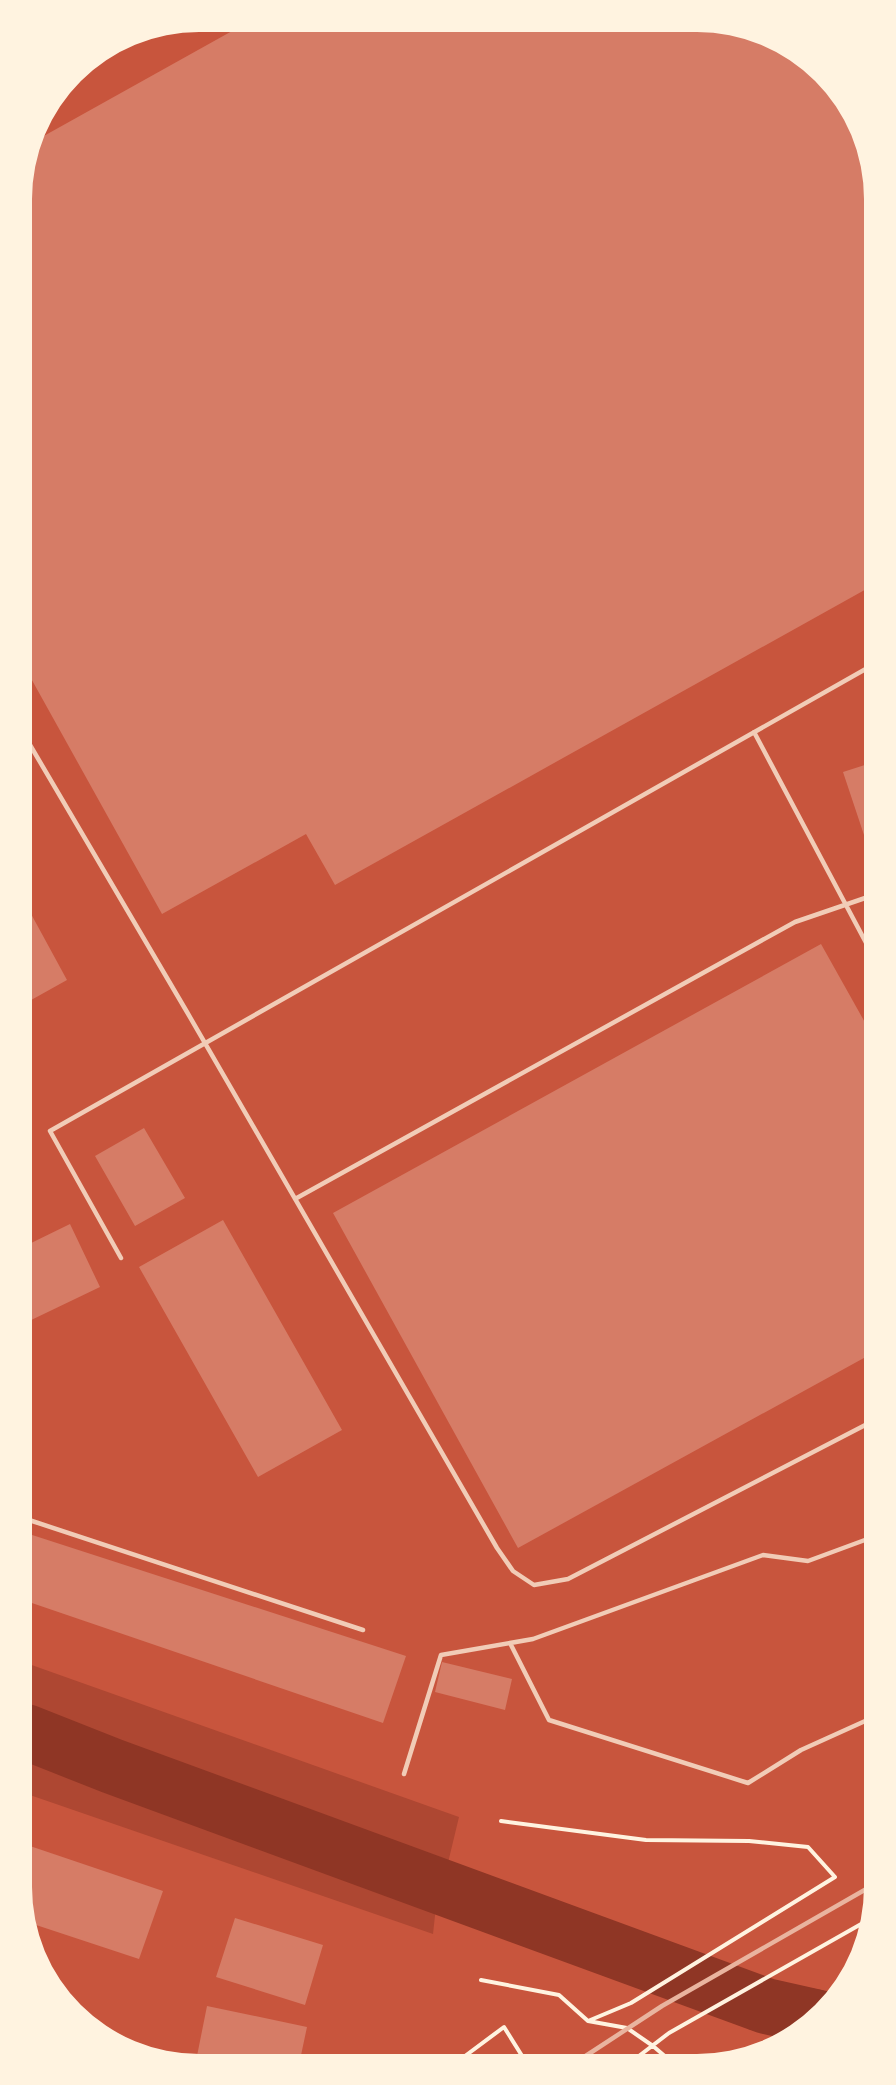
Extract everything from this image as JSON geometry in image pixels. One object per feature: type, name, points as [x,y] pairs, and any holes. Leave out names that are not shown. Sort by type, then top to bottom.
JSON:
[{"type":"lane","points":[[122,1258],[50,1131],[864,670]]},
{"type":"lane","points":[[754,732],[864,939]]},
{"type":"lane","points":[[32,748],[497,1548],[513,1571],[534,1585],[568,1579],[864,1426]]},
{"type":"lane","points":[[295,1199],[795,922],[864,898]]},
{"type":"lane","points":[[31,1521],[363,1630]]},
{"type":"lane","points":[[404,1774],[441,1655],[533,1639],[763,1555],[808,1561],[864,1540]]},
{"type":"lane","points":[[510,1643],[549,1719],[748,1783],[801,1750],[864,1722]]},
{"type":"path","points":[[501,1821],[646,1840],[749,1841],[808,1847],[835,1877],[631,2003],[588,2021]]},
{"type":"path","points":[[642,2054],[669,2033],[860,1925]]},
{"type":"path","points":[[481,1980],[559,1995],[588,2021],[627,2028],[662,2054]]},
{"type":"path","points":[[468,2054],[504,2027],[521,2054]]},
{"type":"shaded area","points":[[31,1665],[459,1817],[447,1867],[31,1709]]},
{"type":"shaded area","points":[[31,1740],[437,1897],[433,1934],[31,1795]]},
{"type":"shaded area","points":[[793,1985],[827,1991],[808,2012],[773,2035],[748,2029],[766,2006]]},
{"type":"building","points":[[698,31],[751,40],[772,49],[816,80],[830,97],[852,134],[863,176],[864,590],[335,885],[306,834],[162,914],[32,680],[32,187],[37,155],[43,136],[230,32]]},
{"type":"building","points":[[864,765],[864,835],[843,772]]},
{"type":"building","points":[[32,915],[67,980],[32,1000]]},
{"type":"building","points":[[821,944],[864,1021],[864,1358],[518,1548],[333,1213]]},
{"type":"building","points":[[144,1128],[185,1198],[135,1226],[95,1156]]},
{"type":"building","points":[[223,1220],[342,1430],[258,1477],[139,1267]]},
{"type":"building","points":[[70,1224],[100,1287],[31,1320],[31,1243]]},
{"type":"building","points":[[31,1535],[406,1656],[383,1723],[31,1603]]},
{"type":"building","points":[[442,1662],[512,1679],[505,1710],[435,1692]]},
{"type":"building","points":[[31,1846],[163,1891],[139,1959],[36,1925],[31,1887]]},
{"type":"building","points":[[235,1918],[323,1945],[305,2005],[216,1977]]},
{"type":"building","points":[[207,2006],[307,2027],[301,2054],[197,2054]]},
{"type":"waterway","points":[[31,1734],[112,1766],[766,2006],[804,2015]]},
{"type":"railway","points":[[589,2054],[662,2006],[864,1890]]}]
